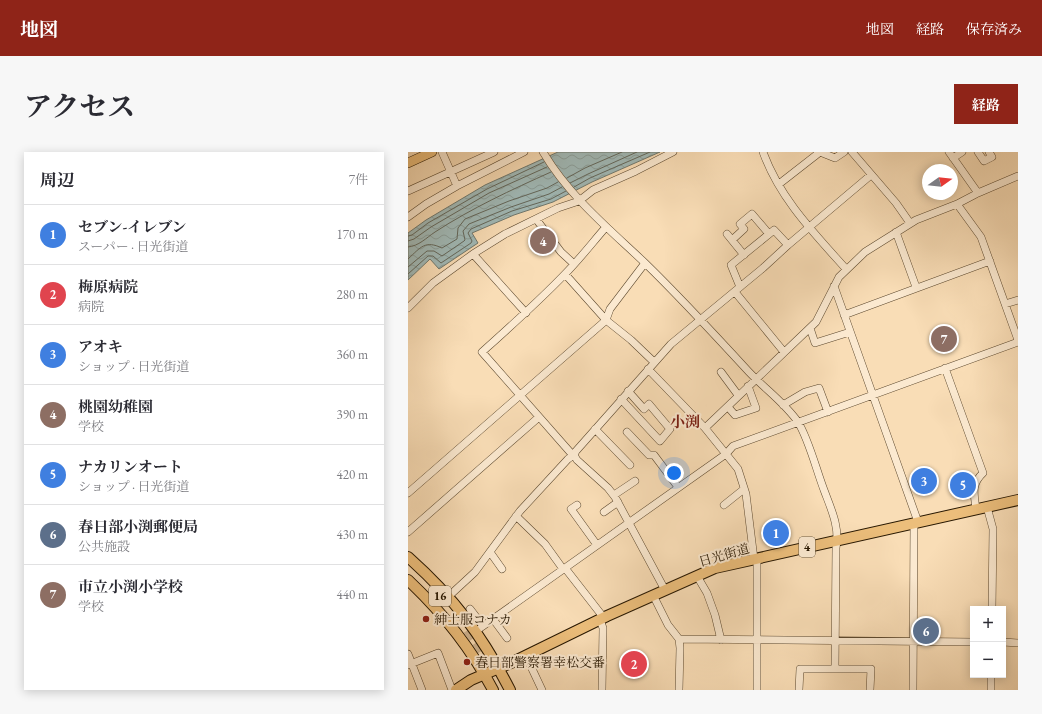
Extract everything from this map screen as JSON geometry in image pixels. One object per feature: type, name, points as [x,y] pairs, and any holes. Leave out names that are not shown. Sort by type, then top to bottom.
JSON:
[{"type":"highway","name":"日光街道","points":[[456,690],[471,680],[526,656],[653,595],[715,568],[1018,500]]},
{"type":"highway","name":"16","points":[[408,557],[449,596],[471,633],[484,675],[493,690]]},
{"type":"highway","name":"16","points":[[408,565],[435,590],[471,633],[498,668],[510,690]]},
{"type":"highway","name":"16","points":[[408,573],[471,633]]},
{"type":"highway","name":"16","points":[[408,580],[444,616],[471,633]]},
{"type":"main road","points":[[408,163],[432,152]]},
{"type":"street","points":[[442,152],[457,186]]},
{"type":"street","points":[[408,191],[494,152]]},
{"type":"street","points":[[408,216],[457,186],[524,152]]},
{"type":"street","points":[[543,152],[556,172],[577,198],[645,263],[798,422],[835,521],[838,535],[836,548],[835,669]]},
{"type":"street","points":[[408,308],[433,284],[473,254],[505,234],[673,152]]},
{"type":"street","points":[[763,152],[767,162],[792,206],[846,269]]},
{"type":"street","points":[[779,184],[820,152],[835,158],[844,152]]},
{"type":"street","points":[[852,152],[896,203],[910,223]]},
{"type":"street","points":[[962,152],[951,155],[978,194]]},
{"type":"street","points":[[978,152],[984,161],[992,157],[990,152]]},
{"type":"street","points":[[449,596],[475,572],[516,516],[568,459],[574,455],[628,391],[671,344],[763,268],[871,175]]},
{"type":"street","points":[[705,428],[816,322],[839,277],[865,252],[910,223],[957,204],[1018,176]]},
{"type":"street","points":[[471,633],[726,454],[733,446],[1018,341],[1015,321],[1005,304],[981,237],[957,204]]},
{"type":"street","points":[[732,240],[744,229],[740,224],[752,214],[769,234]]},
{"type":"street","points":[[536,219],[561,252],[574,264]]},
{"type":"street","points":[[606,227],[565,274],[526,313],[482,352],[577,460],[614,494],[665,590]]},
{"type":"street","points":[[784,352],[737,289],[731,265],[774,230],[788,245]]},
{"type":"street","points":[[896,232],[916,287]]},
{"type":"street","points":[[727,234],[744,255]]},
{"type":"street","points":[[473,254],[526,313]]},
{"type":"street","points":[[844,314],[990,261]]},
{"type":"street","points":[[408,493],[606,320],[610,309],[645,263]]},
{"type":"street","points":[[565,274],[606,320],[631,340],[654,362]]},
{"type":"street","points":[[834,286],[916,522],[913,690]]},
{"type":"street","points":[[1005,304],[1018,300]]},
{"type":"street","points":[[810,328],[816,342],[850,332]]},
{"type":"street","points":[[945,368],[983,473],[979,477],[973,489],[976,509]]},
{"type":"street","points":[[648,369],[705,428],[738,469],[744,489],[756,559],[757,690]]},
{"type":"street","points":[[721,372],[738,395]]},
{"type":"street","points":[[728,407],[735,415],[756,408],[748,386]]},
{"type":"street","points":[[783,405],[805,392],[819,388],[828,412]]},
{"type":"street","points":[[622,399],[660,441],[670,429],[649,404],[644,409],[628,391]]},
{"type":"street","points":[[408,532],[539,417]]},
{"type":"street","points":[[595,429],[630,465]]},
{"type":"street","points":[[627,432],[648,455],[654,455],[678,487]]},
{"type":"street","points":[[614,494],[635,481]]},
{"type":"street","points":[[724,505],[744,489]]},
{"type":"street","points":[[604,512],[618,502]]},
{"type":"street","points":[[577,505],[571,509],[597,544]]},
{"type":"street","points":[[987,506],[993,529],[992,606]]},
{"type":"street","points":[[516,516],[545,544],[602,619],[602,690]]},
{"type":"street","points":[[490,552],[502,569]]},
{"type":"street","points":[[697,576],[707,593],[715,615],[721,640]]},
{"type":"street","points":[[653,595],[668,625],[679,640],[679,690]]},
{"type":"street","points":[[470,609],[471,633]]},
{"type":"street","points":[[493,619],[507,638]]},
{"type":"street","points":[[679,640],[970,642]]},
{"type":"street","points":[[1006,642],[1018,643]]},
{"type":"street","points":[[410,664],[438,653],[452,690]]},
{"type":"street","points":[[408,654],[410,664],[422,690]]},
{"type":"street","points":[[526,656],[542,690]]},
{"type":"street","points":[[799,690],[800,669],[871,669],[870,690]]},
{"type":"street","points":[[991,678],[991,690]]},
{"type":"water","points":[[558,152],[660,152],[592,182],[553,202],[514,215],[472,233],[478,243],[439,269],[430,259],[408,280],[408,233],[426,220],[485,185]]},
{"type":"tunnel","points":[[468,630],[484,654]]},
{"type":"place","name":"桃園幼稚園","points":[[543,241]]},
{"type":"place","name":"市立小渕小学校","points":[[944,339]]},
{"type":"place","name":"アオキ","points":[[924,481]]},
{"type":"place","name":"ナカリンオート","points":[[963,485]]},
{"type":"place","name":"セブン-イレブン","points":[[776,533]]},
{"type":"place","name":"紳士服コナカ","points":[[426,619]]},
{"type":"place","name":"春日部小渕郵便局","points":[[926,631]]},
{"type":"place","name":"春日部警察署幸松交番","points":[[467,662]]},
{"type":"place","name":"梅原病院","points":[[634,664]]},
{"type":"district","name":"小渕","points":[[685,421]]}]
